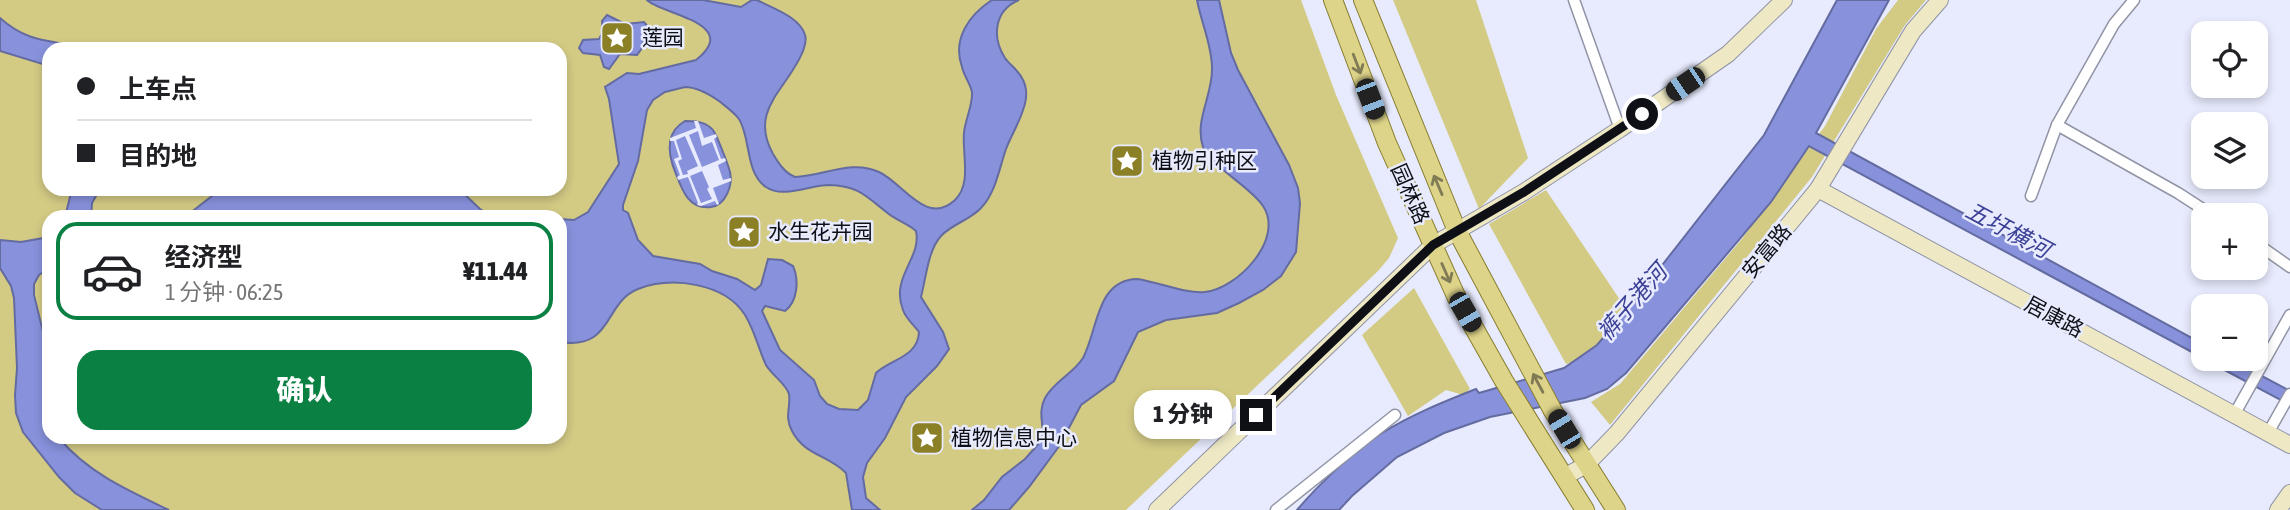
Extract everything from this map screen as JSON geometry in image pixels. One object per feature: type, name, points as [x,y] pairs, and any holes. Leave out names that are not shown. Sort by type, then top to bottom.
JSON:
[{"type":"main road","name":"园林路","points":[[1333,0],[1387,143],[1456,296],[1504,380],[1585,510]]},
{"type":"main road","name":"园林路","points":[[1363,0],[1457,231],[1553,411],[1616,510]]},
{"type":"street","points":[[1574,0],[1620,129]]},
{"type":"street","points":[[1157,510],[1433,245],[1524,192],[1728,54],[1784,0]]},
{"type":"street","name":"安富路","points":[[1564,477],[1586,465],[1617,433],[1818,189],[1913,31],[1940,0]]},
{"type":"street","points":[[2031,196],[2057,125],[2114,24],[2134,0]]},
{"type":"street","points":[[2057,125],[2193,203]]},
{"type":"street","name":"居康路","points":[[1818,189],[2290,445]]},
{"type":"street","points":[[2268,251],[2290,267]]},
{"type":"street","points":[[2234,415],[2290,315]]},
{"type":"street","points":[[2268,433],[2290,394]]},
{"type":"street","points":[[1276,510],[1395,415]]},
{"type":"street","points":[[2278,510],[2290,493]]},
{"type":"shaded area","points":[[0,0],[1301,0],[1336,95],[1398,238],[1389,258],[1378,271],[1126,510],[0,510]]},
{"type":"shaded area","points":[[1393,0],[1476,0],[1528,158],[1479,209]]},
{"type":"shaded area","points":[[1898,0],[1926,0],[1905,25],[1812,177],[1610,425],[1591,402],[1620,384],[1741,240],[1825,126],[1876,29]]},
{"type":"shaded area","points":[[1546,190],[1633,319],[1602,353],[1566,364],[1489,224]]},
{"type":"shaded area","points":[[1414,288],[1470,389],[1463,395],[1446,390],[1408,416],[1362,335]]},
{"type":"water","points":[[647,0],[703,0],[741,7],[757,0],[792,18],[806,37],[805,45],[773,100],[765,124],[766,138],[780,165],[795,177],[848,168],[869,168],[888,177],[924,206],[934,208],[944,207],[955,200],[965,177],[964,133],[972,92],[959,57],[961,37],[970,20],[992,0],[1019,0],[1011,4],[1000,17],[997,33],[1005,58],[1024,82],[1024,106],[1006,149],[994,188],[986,202],[977,212],[941,236],[930,256],[921,297],[943,332],[949,349],[937,366],[906,397],[885,438],[867,463],[863,477],[866,498],[880,510],[852,510],[846,473],[810,451],[797,439],[788,421],[788,391],[766,365],[745,315],[725,296],[711,289],[682,283],[666,283],[638,289],[619,304],[606,324],[590,339],[567,342],[567,220],[574,220],[588,212],[619,164],[605,87],[627,73],[639,74],[696,60],[708,47],[710,37],[705,28]],"holes":[[[685,87],[703,91],[739,119],[751,164],[759,181],[766,187],[780,192],[829,185],[854,189],[916,231],[915,250],[903,278],[900,298],[904,313],[919,332],[917,340],[914,347],[903,357],[876,373],[868,400],[858,410],[839,409],[827,404],[820,396],[814,380],[780,350],[762,311],[765,306],[785,311],[793,302],[796,290],[793,266],[782,260],[768,259],[761,285],[755,290],[737,279],[700,264],[653,256],[638,240],[628,213],[623,210],[638,161],[647,110],[653,100],[665,92]]]},
{"type":"water","points":[[1197,0],[1219,0],[1231,53],[1238,70],[1289,165],[1298,188],[1300,203],[1296,252],[1281,276],[1239,303],[1217,313],[1166,320],[1138,332],[1114,381],[1081,405],[1060,445],[1009,510],[972,510],[984,500],[1002,477],[1025,459],[1042,440],[1042,409],[1045,398],[1083,358],[1100,308],[1113,288],[1137,279],[1189,291],[1218,289],[1243,272],[1263,247],[1268,233],[1268,219],[1263,206],[1213,161],[1203,147],[1202,117],[1212,68]]},
{"type":"water","points":[[1837,0],[1889,0],[1816,133],[2191,337],[2191,352],[1809,146],[1771,202],[1626,373],[1607,389],[1585,398],[1490,417],[1444,433],[1397,457],[1339,510],[1297,510],[1348,459],[1393,426],[1476,389],[1479,393],[1564,368],[1597,345],[1764,135]]},
{"type":"water","points":[[607,15],[625,24],[644,22],[651,30],[637,55],[620,54],[609,69],[604,67],[600,55],[583,53],[579,48],[583,40],[599,39],[603,32],[602,21]]},
{"type":"water","points":[[0,18],[21,33],[53,42],[42,42],[42,64],[0,51]]},
{"type":"water","points":[[685,121],[702,123],[713,130],[730,172],[729,188],[724,198],[721,203],[711,207],[697,205],[688,198],[673,167],[671,138],[678,126]]},
{"type":"water","points":[[70,196],[96,196],[92,210],[67,210]]},
{"type":"water","points":[[212,196],[466,196],[482,210],[194,210]]},
{"type":"water","points":[[42,238],[42,273],[34,284],[34,295],[42,328],[42,444],[64,444],[96,471],[169,510],[102,510],[75,493],[23,432],[16,413],[14,298],[11,286],[0,268],[0,240],[21,242]]},
{"type":"water","points":[[2226,371],[2252,371],[2290,391],[2290,405]]},
{"type":"pier","points":[[694,121],[698,121],[704,138],[716,134],[714,139],[721,159],[725,158],[726,161],[718,165],[723,180],[731,178],[731,181],[713,188],[719,204],[717,205],[715,201],[697,205],[688,177],[678,180],[677,177],[680,175],[674,159],[679,157],[674,141],[670,141],[670,138],[696,128]],"holes":[[[698,131],[702,146],[712,142],[719,160],[702,167],[689,135]],[[685,136],[698,166],[687,171],[688,174],[683,175],[678,161],[682,159],[676,140]],[[702,171],[712,199],[701,203],[690,176]]]},
{"type":"place","name":"莲园","points":[[617,38]]},
{"type":"place","name":"植物引种区","points":[[1127,161]]},
{"type":"place","name":"水生花卉园","points":[[744,232]]},
{"type":"place","name":"植物信息中心","points":[[927,438]]},
{"type":"route","points":[[1256,415],[1433,245],[1524,192],[1642,114]]},
{"type":"water label","name":"五圩横河","points":[[2008,230]]},
{"type":"water label","name":"裤子港河","points":[[1632,302]]}]
